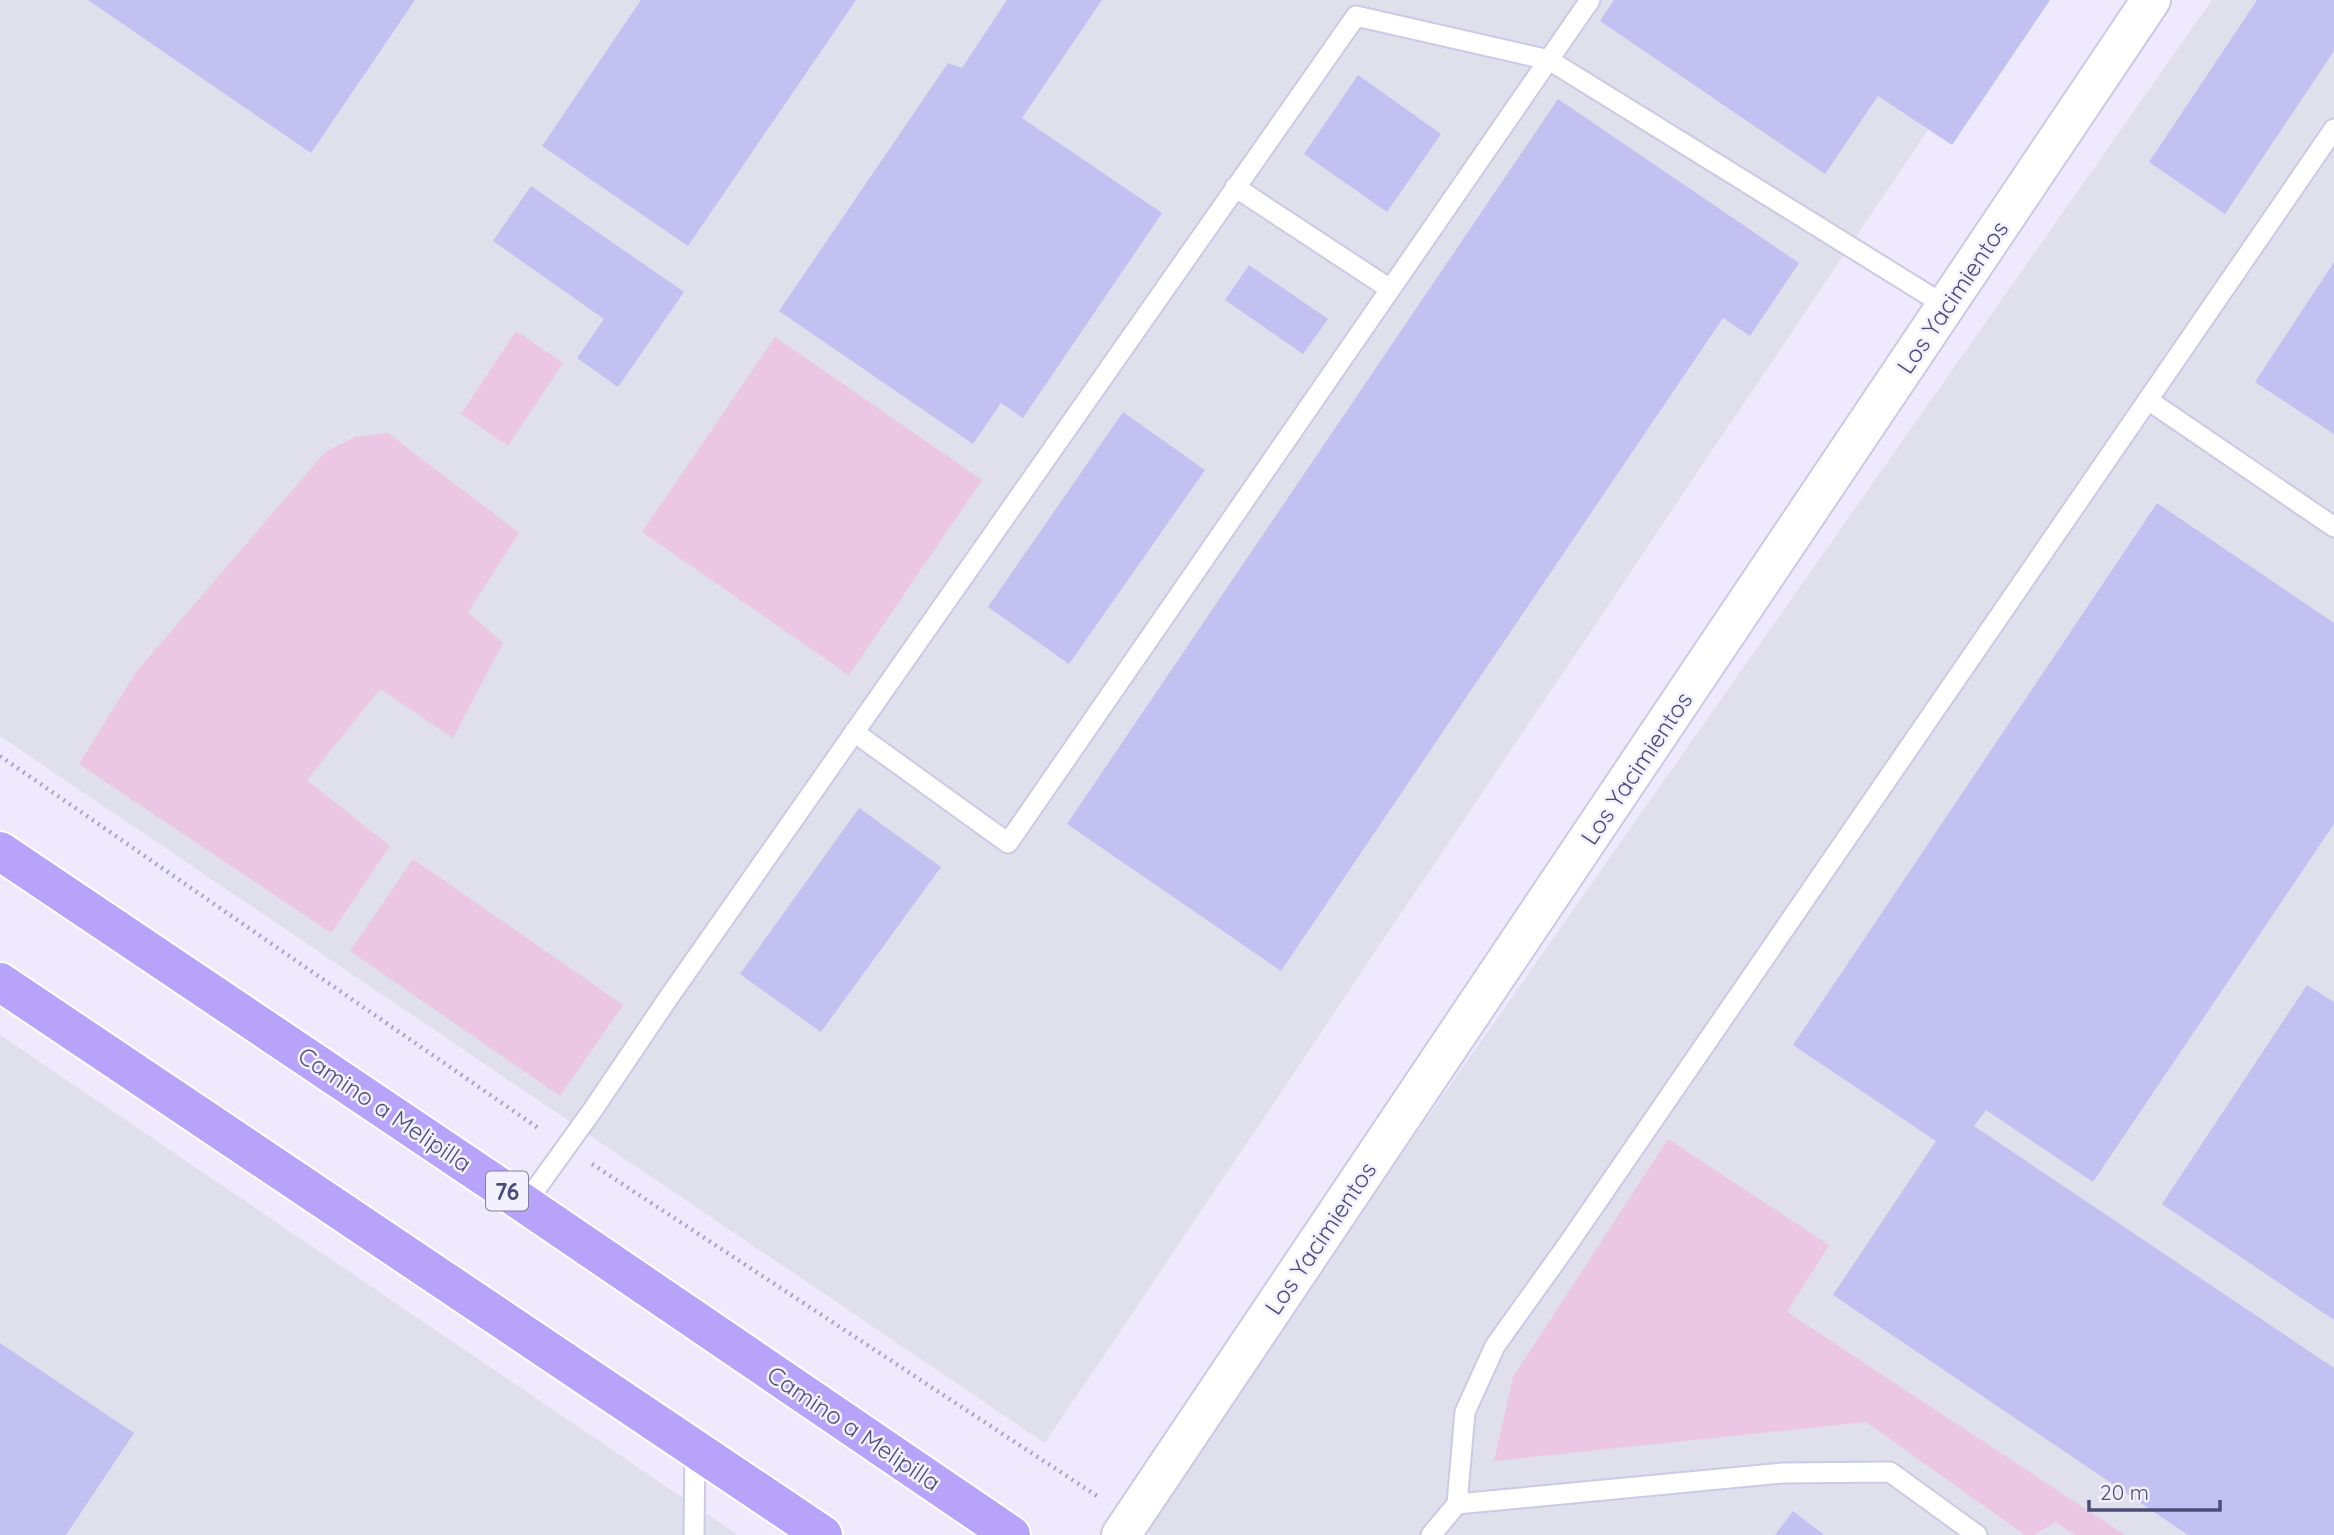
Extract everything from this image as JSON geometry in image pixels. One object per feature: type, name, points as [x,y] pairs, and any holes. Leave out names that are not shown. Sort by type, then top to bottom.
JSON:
[{"type":"main road","name":"Camino a Melipilla","points":[[0,851],[1011,1535]]},
{"type":"main road","points":[[0,982],[823,1535]]},
{"type":"street","name":"Los Yacimientos","points":[[1121,1535],[2151,0]]},
{"type":"lane","points":[[854,732],[1008,843],[1590,0]]},
{"type":"lane","points":[[525,1204],[1356,16],[1549,60],[1946,306]]},
{"type":"lane","points":[[1431,1535],[1457,1504],[1465,1412],[1495,1346],[1584,1221],[2334,129]]},
{"type":"lane","points":[[1236,187],[1390,289]]},
{"type":"lane","points":[[2148,400],[2334,527]]},
{"type":"lane","points":[[694,1535],[695,1448]]},
{"type":"lane","points":[[1457,1504],[1783,1474],[1890,1472],[1977,1535]]},
{"type":"shaded area","points":[[0,0],[2015,0],[1045,1443],[0,736]]},
{"type":"shaded area","points":[[2212,0],[2334,0],[2334,1535],[1152,1535],[1140,1527]]},
{"type":"shaded area","points":[[516,331],[563,363],[508,446],[461,414]]},
{"type":"shaded area","points":[[775,337],[982,480],[849,675],[642,532]]},
{"type":"shaded area","points":[[388,433],[519,533],[468,612],[503,643],[453,738],[380,689],[307,780],[390,846],[331,933],[79,764],[136,672],[325,452],[355,437]]},
{"type":"shaded area","points":[[413,859],[623,1005],[560,1096],[350,951]]},
{"type":"shaded area","points":[[0,1035],[655,1479],[738,1535],[0,1535]]},
{"type":"shaded area","points":[[1668,1139],[1829,1245],[1787,1312],[2125,1535],[2075,1535],[2055,1522],[2034,1535],[2025,1535],[1866,1422],[1494,1461],[1513,1377]]},
{"type":"building","points":[[88,0],[415,0],[311,153]]},
{"type":"building","points":[[641,0],[856,0],[688,246],[542,146]]},
{"type":"building","points":[[1007,0],[1102,0],[1022,118],[1162,213],[1023,418],[1001,403],[973,444],[779,311],[948,63],[962,68]]},
{"type":"building","points":[[1614,0],[2050,0],[1952,145],[1878,96],[1825,174],[1600,21]]},
{"type":"building","points":[[2257,0],[2334,0],[2334,51],[2225,214],[2149,162]]},
{"type":"building","points":[[1358,75],[1441,134],[1387,212],[1304,154]]},
{"type":"building","points":[[1558,99],[1799,263],[1750,336],[1723,318],[1281,971],[1067,824]]},
{"type":"building","points":[[531,186],[684,292],[618,387],[577,358],[604,319],[493,241]]},
{"type":"building","points":[[2334,262],[2334,434],[2255,382]]},
{"type":"building","points":[[1249,265],[1328,319],[1303,354],[1225,300]]},
{"type":"building","points":[[1123,412],[1205,470],[1069,664],[988,607]]},
{"type":"building","points":[[2157,503],[2334,623],[2334,824],[2093,1182],[1986,1110],[1974,1126],[2334,1368],[2334,1535],[2188,1535],[1833,1295],[1936,1141],[1793,1045]]},
{"type":"building","points":[[859,808],[941,867],[821,1032],[740,974]]},
{"type":"building","points":[[2307,985],[2334,1002],[2334,1320],[2162,1204]]},
{"type":"building","points":[[0,1343],[134,1433],[66,1535],[0,1535]]},
{"type":"building","points":[[1793,1511],[1824,1535],[1775,1535]]}]
